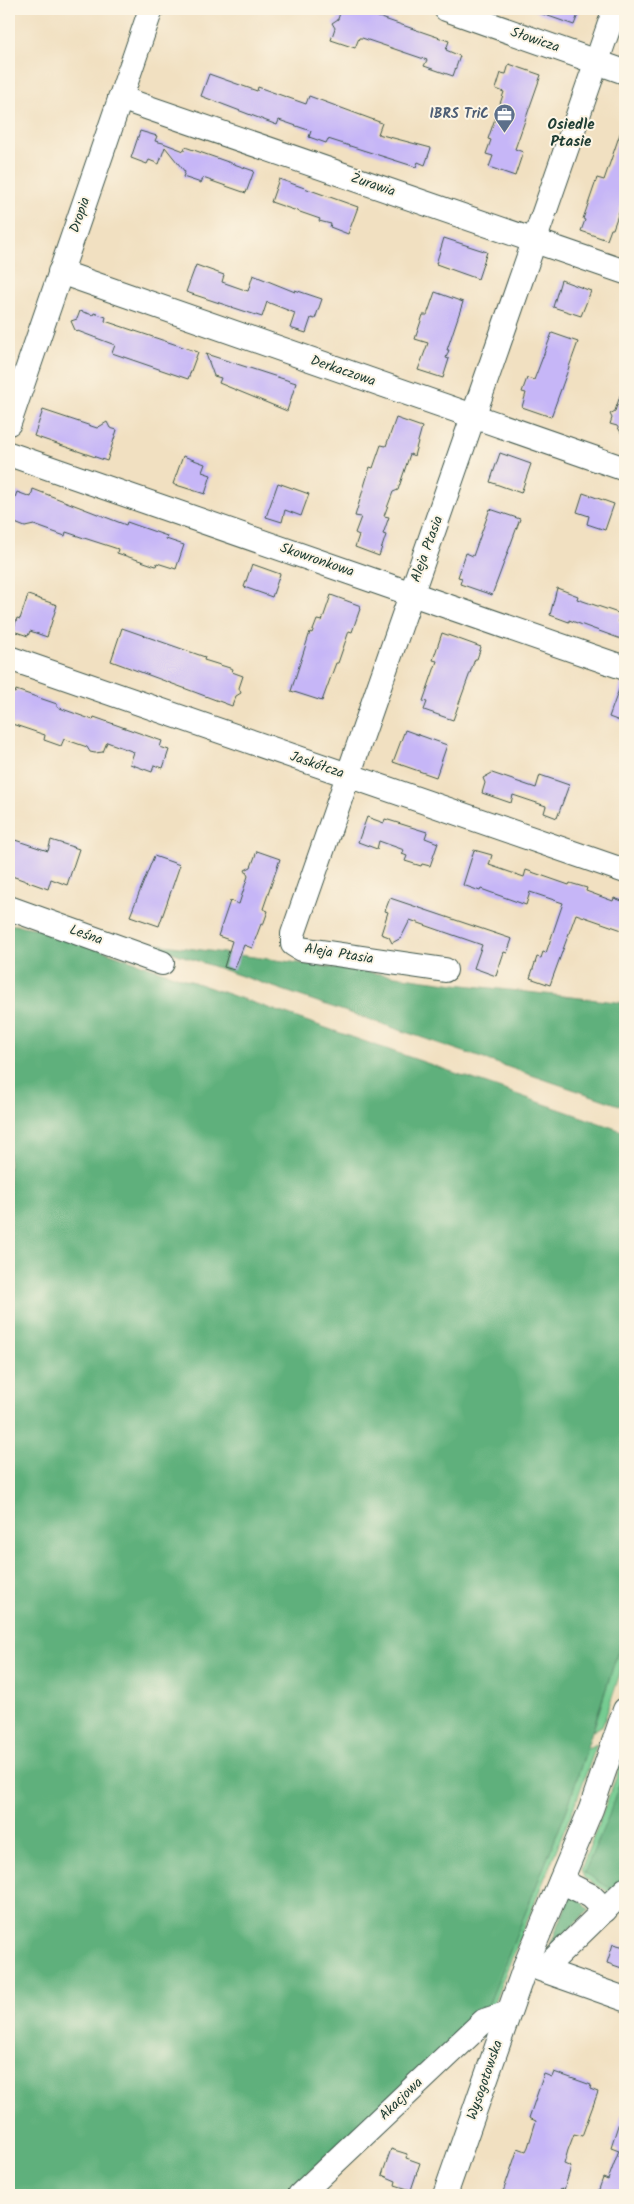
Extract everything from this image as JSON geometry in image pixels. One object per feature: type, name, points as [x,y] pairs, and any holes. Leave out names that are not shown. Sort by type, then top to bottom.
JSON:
[{"type":"street","name":"Dropia","points":[[9,422],[151,9]]},
{"type":"street","name":"Słowicza","points":[[446,9],[625,72]]},
{"type":"street","name":"Aleja Ptasia","points":[[445,970],[301,949],[293,944],[293,934],[615,9]]},
{"type":"street","name":"Żurawia","points":[[120,98],[625,272]]},
{"type":"street","name":"Derkaczowa","points":[[60,272],[625,469]]},
{"type":"street","name":"Skowronkowa","points":[[9,454],[625,668]]},
{"type":"street","name":"Jaskółcza","points":[[9,658],[625,872]]},
{"type":"street","name":"Leśna","points":[[9,908],[162,963]]},
{"type":"street","name":"Wysogotowska","points":[[445,2195],[526,1964],[603,1775],[625,1710]]},
{"type":"street","points":[[561,1881],[591,1896],[605,1910]]},
{"type":"street","points":[[553,1960],[625,1890]]},
{"type":"street","points":[[526,1964],[625,1999]]},
{"type":"street","name":"Akacjowa","points":[[300,2195],[484,2021],[508,2013]]},
{"type":"green space","points":[[9,924],[41,929],[625,1132],[625,1629],[567,1809],[486,2011],[284,2195],[9,2195]]},
{"type":"green space","points":[[142,942],[455,984],[625,1003],[625,1107]]},
{"type":"green space","points":[[625,1629],[625,1658],[603,1725],[593,1731]]},
{"type":"green space","points":[[597,1744],[576,1802],[493,2004],[486,2011],[567,1809],[587,1748]]},
{"type":"green space","points":[[625,1754],[624,1768],[616,1798],[585,1873],[615,1891],[609,1892],[584,1878],[581,1869]]},
{"type":"green space","points":[[625,1766],[625,1879],[613,1890],[584,1873],[609,1815]]},
{"type":"green space","points":[[575,1895],[590,1910],[549,1948],[570,1896]]},
{"type":"building","points":[[355,9],[449,41],[446,50],[460,56],[453,76],[424,66],[427,60],[362,38],[359,38],[355,48],[331,40],[335,28],[332,23],[338,19],[341,10],[354,13]]},
{"type":"building","points":[[534,9],[580,9],[574,25],[534,11]]},
{"type":"building","points":[[509,64],[541,75],[515,149],[523,152],[515,176],[489,167],[493,156],[486,154],[491,140],[488,139],[504,92],[496,89],[501,73],[506,74]]},
{"type":"building","points":[[209,74],[257,91],[258,87],[306,104],[309,96],[382,123],[378,134],[431,148],[425,165],[418,162],[416,167],[328,139],[326,143],[309,137],[311,131],[279,120],[277,125],[201,96]]},
{"type":"building","points":[[623,125],[625,125],[625,195],[607,240],[581,231],[585,220],[583,219],[597,178],[604,180]]},
{"type":"building","points":[[140,131],[157,136],[155,141],[184,151],[185,147],[254,171],[246,193],[203,178],[201,183],[183,177],[185,172],[165,147],[159,164],[149,160],[147,164],[131,158]]},
{"type":"building","points":[[279,179],[358,207],[348,234],[330,227],[331,224],[319,221],[320,219],[271,202]]},
{"type":"building","points":[[444,238],[487,252],[478,279],[436,264]]},
{"type":"building","points":[[196,265],[224,275],[222,282],[248,291],[253,275],[295,292],[295,290],[322,299],[315,319],[311,318],[306,333],[290,328],[295,313],[267,302],[262,317],[186,292]]},
{"type":"building","points":[[561,280],[591,291],[581,316],[553,307]]},
{"type":"building","points":[[435,292],[463,302],[447,350],[449,350],[446,358],[449,359],[443,378],[418,370],[428,343],[415,339],[423,315],[427,315]]},
{"type":"building","points":[[80,311],[106,317],[105,321],[198,352],[188,379],[112,353],[115,345],[75,330],[71,321],[77,319]]},
{"type":"building","points":[[552,333],[578,342],[551,417],[522,407],[526,393],[522,392],[527,378],[534,380]]},
{"type":"building","points":[[206,354],[296,383],[287,411],[219,383],[221,378],[214,376]]},
{"type":"building","points":[[623,387],[625,387],[625,439],[617,426],[610,424],[612,418],[610,414],[615,411]]},
{"type":"building","points":[[43,410],[97,428],[107,422],[110,428],[117,430],[107,461],[34,436]]},
{"type":"building","points":[[396,418],[422,427],[414,456],[410,454],[398,490],[393,492],[384,516],[389,517],[383,534],[386,535],[379,556],[355,547],[359,535],[355,533],[361,517],[355,516],[370,467],[373,468],[381,445],[386,446]]},
{"type":"building","points":[[500,453],[531,464],[521,493],[490,482]]},
{"type":"building","points":[[183,456],[205,464],[202,472],[211,475],[205,494],[173,484]]},
{"type":"building","points":[[278,483],[309,494],[301,516],[285,510],[282,522],[266,517]]},
{"type":"building","points":[[33,489],[126,525],[127,522],[167,536],[166,539],[184,545],[176,569],[157,563],[156,566],[117,553],[118,549],[66,532],[65,536],[34,525],[25,527],[15,523],[14,520],[9,518],[11,501],[14,500],[17,492],[31,497]]},
{"type":"building","points":[[583,493],[614,504],[605,530],[587,524],[589,516],[577,512]]},
{"type":"building","points":[[490,509],[520,519],[492,595],[460,584],[462,578],[458,577],[466,553],[473,556]]},
{"type":"building","points":[[252,564],[280,574],[272,597],[244,587]]},
{"type":"building","points":[[557,588],[578,596],[577,599],[621,614],[618,621],[625,623],[621,639],[550,615]]},
{"type":"building","points":[[28,595],[57,605],[47,637],[30,631],[28,636],[13,631],[17,618],[20,619]]},
{"type":"building","points":[[331,595],[361,606],[352,632],[349,631],[322,701],[291,691],[310,632],[312,633],[317,620],[322,621]]},
{"type":"building","points":[[122,628],[205,657],[204,660],[233,669],[232,672],[243,676],[239,688],[241,693],[236,696],[232,706],[111,661]]},
{"type":"building","points":[[442,633],[481,647],[453,720],[424,710],[427,702],[423,701],[437,661],[433,660]]},
{"type":"building","points":[[622,681],[625,681],[625,723],[609,717]]},
{"type":"building","points":[[16,690],[57,704],[57,707],[93,720],[94,717],[162,741],[160,747],[169,750],[163,768],[154,765],[152,772],[130,764],[134,752],[107,742],[103,752],[95,753],[90,752],[87,747],[64,739],[61,746],[44,740],[45,735],[9,723],[9,691],[15,693]]},
{"type":"building","points":[[405,730],[447,745],[436,777],[393,762]]},
{"type":"building","points":[[492,773],[536,788],[540,775],[569,785],[557,818],[544,813],[546,806],[513,795],[511,803],[482,793],[485,783],[483,778]]},
{"type":"building","points":[[367,817],[384,823],[385,819],[427,832],[425,838],[438,843],[430,866],[422,864],[421,866],[405,861],[407,856],[402,854],[404,850],[379,841],[377,849],[358,842]]},
{"type":"building","points":[[9,838],[48,851],[51,840],[79,849],[67,885],[51,879],[48,889],[9,875]]},
{"type":"building","points":[[474,850],[492,855],[489,865],[524,877],[526,870],[569,885],[570,883],[587,888],[586,891],[613,901],[614,898],[625,902],[625,921],[622,930],[576,914],[550,985],[530,978],[537,957],[541,958],[543,952],[546,953],[563,903],[530,892],[526,905],[481,889],[480,891],[463,885]]},
{"type":"building","points":[[257,851],[280,859],[263,909],[268,911],[263,925],[261,924],[252,948],[244,945],[234,970],[224,967],[232,941],[218,936],[230,901],[239,904],[248,876],[245,870],[251,867]]},
{"type":"building","points":[[154,856],[180,865],[159,926],[130,916]]},
{"type":"building","points":[[390,898],[512,939],[507,953],[504,952],[496,976],[474,968],[482,945],[410,920],[401,938],[392,943],[389,937],[381,934],[388,912],[385,911]]},
{"type":"building","points":[[613,1944],[625,1947],[625,1969],[607,1963]]},
{"type":"building","points":[[554,2072],[591,2085],[590,2089],[598,2092],[582,2136],[574,2134],[568,2150],[564,2164],[571,2167],[564,2190],[561,2189],[558,2195],[502,2195],[518,2148],[526,2151],[528,2147],[536,2121],[529,2118],[544,2074],[552,2077]]},
{"type":"building","points":[[623,2110],[625,2111],[625,2195],[597,2195],[603,2178],[608,2180],[619,2150],[611,2147]]},
{"type":"building","points":[[391,2149],[407,2154],[406,2158],[420,2163],[411,2190],[395,2185],[396,2181],[382,2175]]},
{"type":"place","name":"IBRS TriC","points":[[505,133]]},
{"type":"district","name":"Osiedle Ptasie","points":[[571,134]]}]
